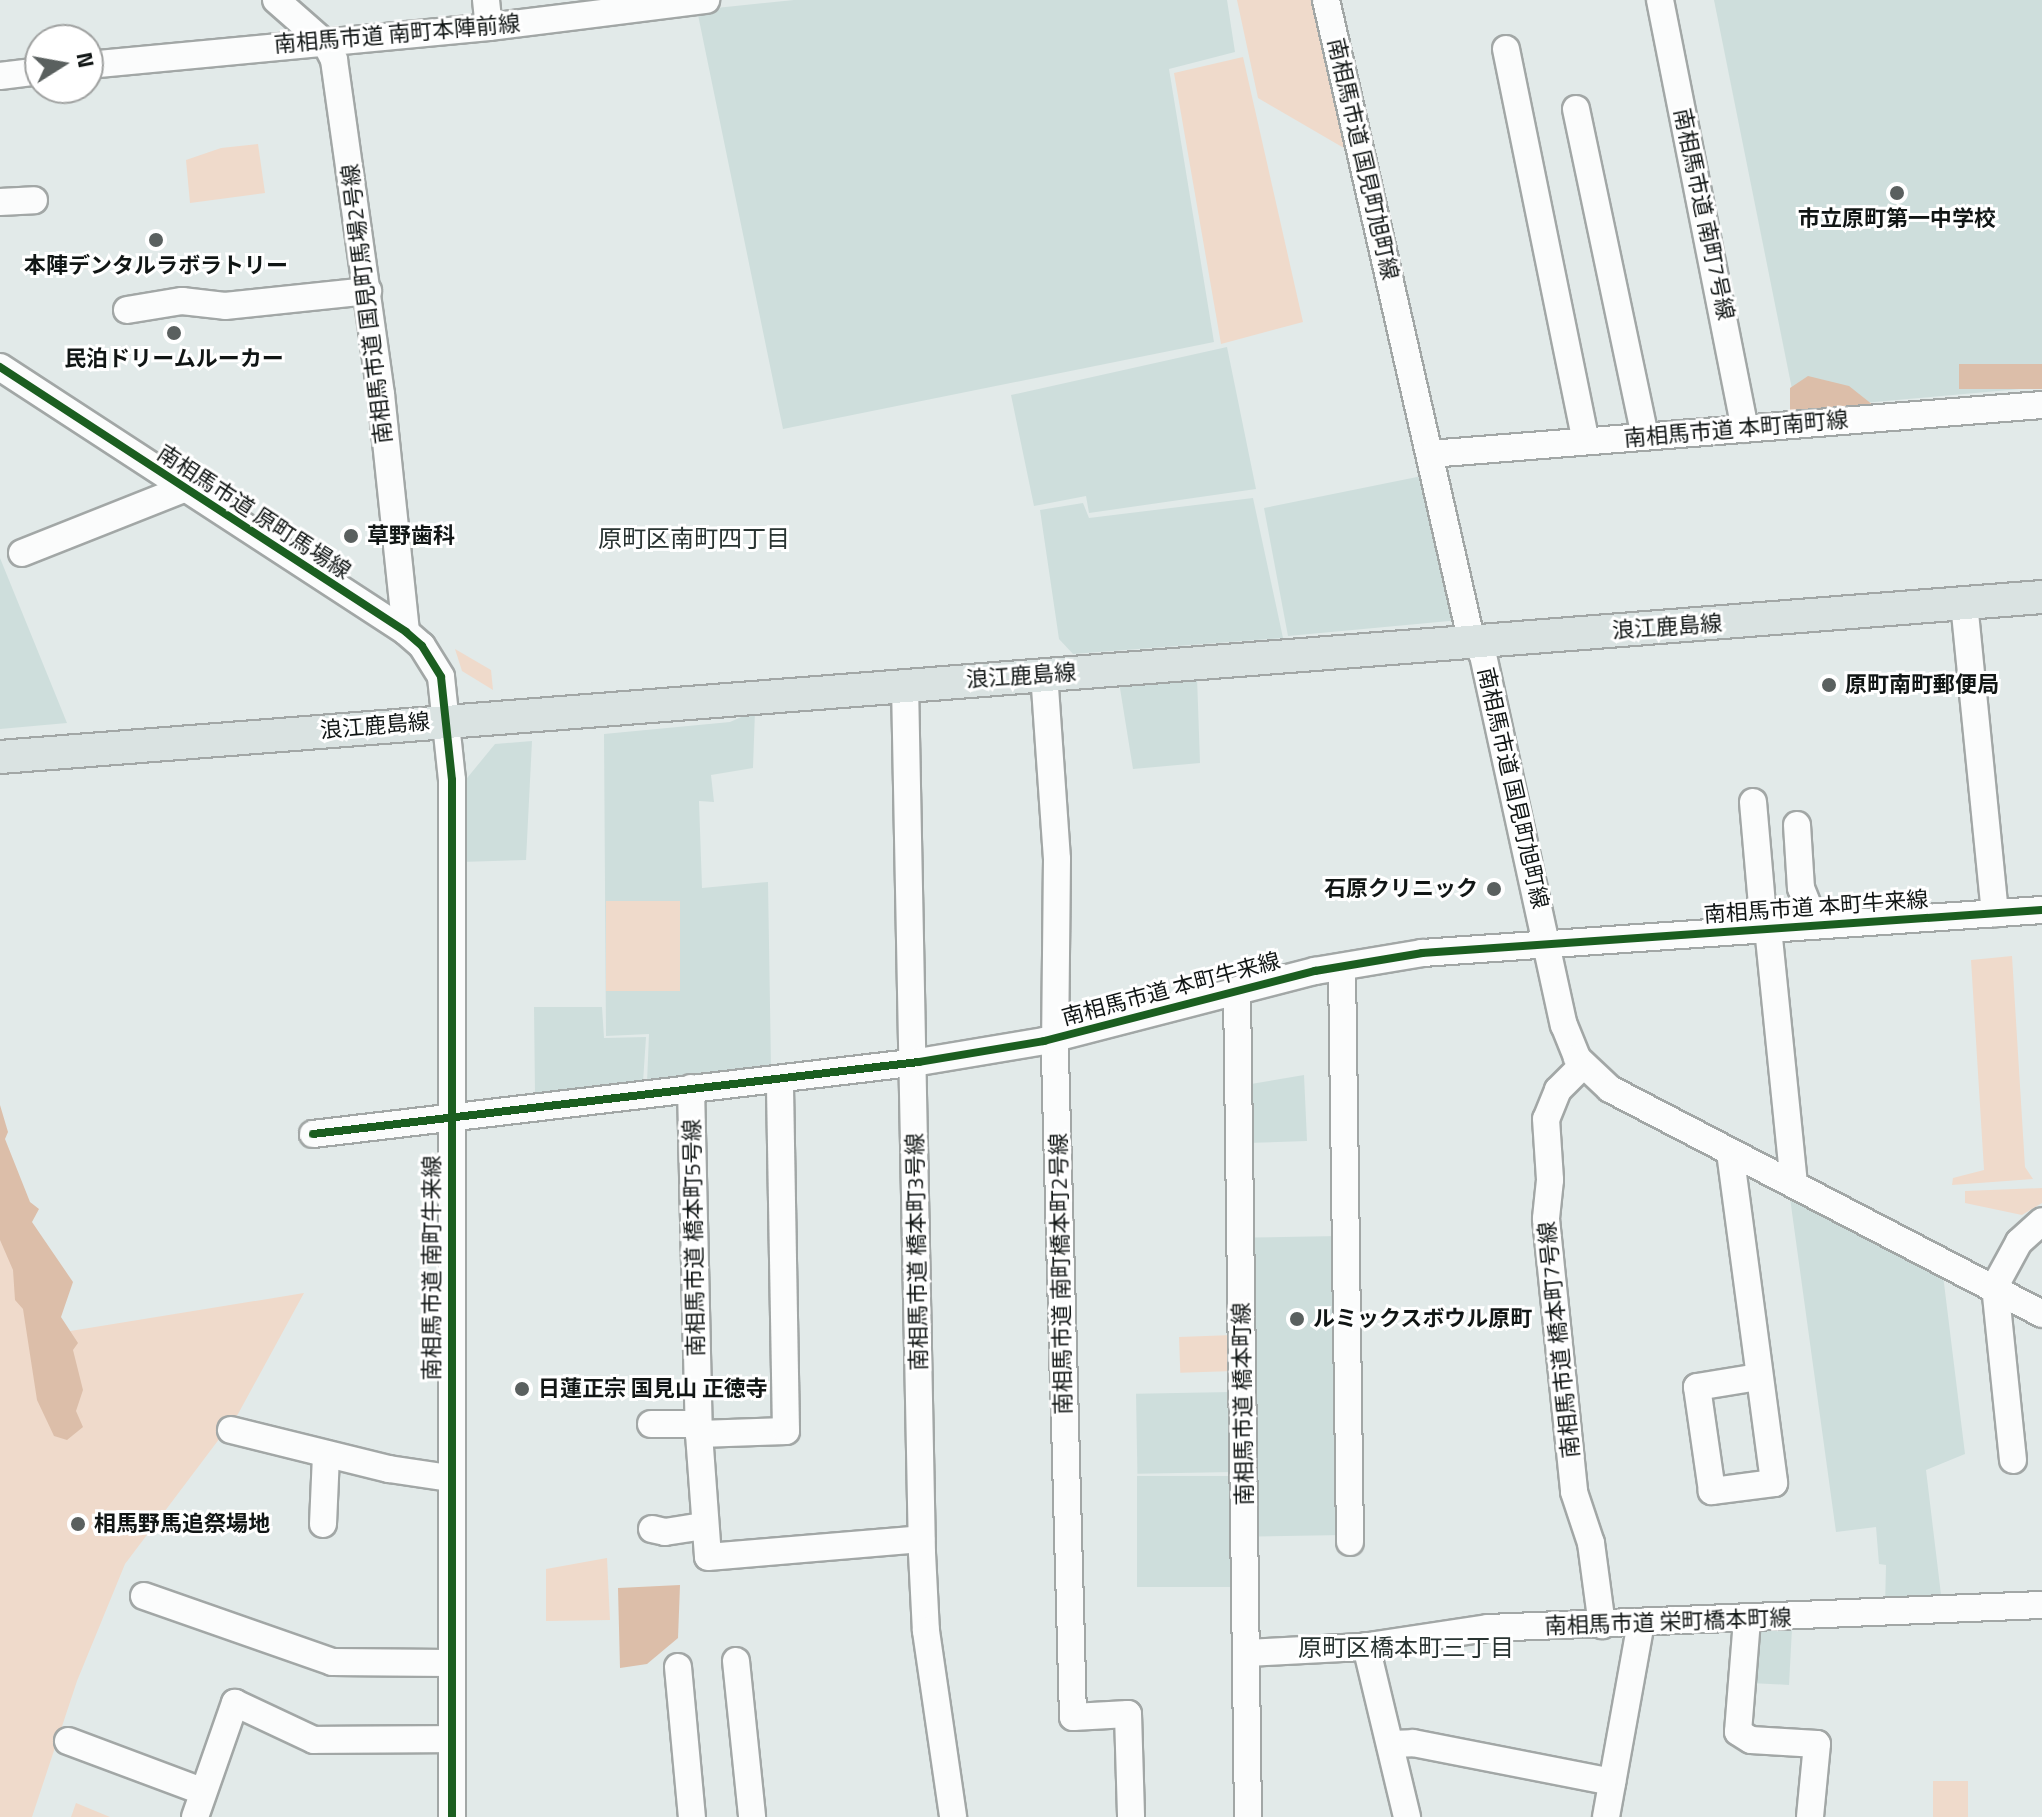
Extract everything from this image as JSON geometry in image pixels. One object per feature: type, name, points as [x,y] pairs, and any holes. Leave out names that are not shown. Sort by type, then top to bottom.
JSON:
[{"type":"main road","name":"浪江鹿島線","points":[[0,757],[446,719],[2042,597]]},
{"type":"street","points":[[276,0],[326,44]]},
{"type":"street","points":[[486,0],[489,27]]},
{"type":"street","name":"南相馬市道 南町本陣前線","points":[[104,64],[489,27],[706,0]]},
{"type":"street","name":"南相馬市道 国見町旭町線","points":[[1326,0],[1469,630],[1476,641],[1548,941],[1564,1025],[1582,1066],[1610,1089],[1995,1286],[2042,1314]]},
{"type":"street","name":"南相馬市道 南町7号線","points":[[1660,0],[1745,429]]},
{"type":"street","name":"南相馬市道 国見町馬場2号線","points":[[326,44],[334,60],[346,122],[406,632]]},
{"type":"street","points":[[1506,49],[1586,441]]},
{"type":"street","points":[[0,76],[24,73]]},
{"type":"street","points":[[1576,109],[1645,437]]},
{"type":"street","points":[[0,202],[34,200]]},
{"type":"street","points":[[127,310],[182,301],[225,306],[368,291]]},
{"type":"street","name":"南相馬市道 原町馬場線","points":[[0,367],[406,632],[433,660],[446,719]]},
{"type":"street","name":"南相馬市道 本町南町線","points":[[1430,454],[2042,405]]},
{"type":"street","points":[[22,553],[186,488]]},
{"type":"street","points":[[1964,603],[1995,913]]},
{"type":"street","name":"南相馬市道 南町橋本町2号線","points":[[1044,673],[1057,859],[1055,1038],[1073,1717],[1128,1714],[1131,1817]]},
{"type":"street","name":"南相馬市道 橋本町3号線","points":[[905,684],[921,1539],[926,1631],[953,1817]]},
{"type":"street","name":"南相馬市道 南町牛来線","points":[[446,719],[452,780],[448,1663],[452,1817]]},
{"type":"street","points":[[1753,802],[1794,1183]]},
{"type":"street","points":[[1797,825],[1801,888],[1816,925]]},
{"type":"street","name":"南相馬市道 本町牛来線","points":[[313,1134],[913,1063],[1055,1038],[1237,990],[1342,967],[1548,941],[2042,910]]},
{"type":"street","points":[[1342,967],[1350,1542]]},
{"type":"street","name":"南相馬市道 橋本町線","points":[[1237,990],[1248,1817]]},
{"type":"street","name":"南相馬市道 橋本町7号線","points":[[1582,1066],[1558,1090],[1546,1119],[1550,1180],[1546,1219],[1574,1492],[1591,1543],[1602,1625]]},
{"type":"street","points":[[651,1424],[698,1429],[786,1431],[780,1079]]},
{"type":"street","name":"南相馬市道 橋本町5号線","points":[[691,1088],[698,1429],[703,1526],[708,1557],[921,1539]]},
{"type":"street","points":[[1730,1152],[1774,1483],[1712,1491],[1697,1387],[1758,1377]]},
{"type":"street","points":[[2013,1460],[1995,1286],[2019,1242],[2042,1221]]},
{"type":"street","points":[[231,1430],[326,1455],[449,1478]]},
{"type":"street","points":[[323,1524],[326,1455]]},
{"type":"street","points":[[652,1529],[665,1532],[703,1526]]},
{"type":"street","points":[[144,1596],[332,1662],[448,1663]]},
{"type":"street","name":"南相馬市道 栄町橋本町線","points":[[1247,1653],[1366,1646],[1488,1628],[1747,1620],[2042,1605]]},
{"type":"street","points":[[1747,1620],[1738,1732],[1751,1740],[1817,1744],[1810,1817]]},
{"type":"street","points":[[1606,1817],[1641,1623]]},
{"type":"street","points":[[1366,1646],[1407,1817]]},
{"type":"street","points":[[736,1661],[752,1817]]},
{"type":"street","points":[[678,1667],[692,1817]]},
{"type":"street","points":[[195,1817],[235,1703],[314,1740],[451,1739]]},
{"type":"street","points":[[68,1741],[202,1791]]},
{"type":"street","points":[[1390,1744],[1413,1743],[1612,1782]]},
{"type":"shaded area","points":[[794,0],[1227,0],[1235,52],[1169,69],[1214,342],[783,429],[697,10]]},
{"type":"shaded area","points":[[1237,0],[1313,0],[1349,151],[1258,98]]},
{"type":"shaded area","name":"市立原町第一中学校","points":[[1714,0],[2042,0],[2042,387],[1796,409]]},
{"type":"shaded area","points":[[1243,57],[1303,322],[1221,344],[1174,73]]},
{"type":"shaded area","points":[[258,144],[265,193],[190,203],[186,160],[221,148]]},
{"type":"shaded area","points":[[1227,347],[1256,489],[1089,513],[1086,496],[1034,506],[1011,395]]},
{"type":"shaded area","points":[[1959,364],[2042,364],[2042,389],[1959,389]]},
{"type":"shaded area","points":[[1808,376],[1849,386],[1873,405],[1790,415],[1790,388]]},
{"type":"shaded area","points":[[1422,476],[1460,620],[1288,636],[1264,508]]},
{"type":"shaded area","points":[[1253,498],[1283,638],[1073,654],[1059,639],[1040,510],[1083,503],[1089,518]]},
{"type":"shaded area","points":[[0,558],[67,723],[0,729]]},
{"type":"shaded area","points":[[455,649],[491,670],[493,690],[462,671]]},
{"type":"shaded area","points":[[1197,677],[1200,763],[1133,769],[1119,682]]},
{"type":"shaded area","points":[[755,711],[753,768],[711,775],[714,802],[699,801],[702,888],[768,882],[771,1067],[647,1083],[649,1034],[606,1036],[604,734],[730,722]]},
{"type":"shaded area","points":[[532,741],[526,860],[460,862],[463,783],[495,744]]},
{"type":"shaded area","points":[[606,901],[680,901],[680,991],[606,991]]},
{"type":"shaded area","points":[[2012,956],[2025,1167],[2033,1179],[1952,1185],[1953,1178],[1984,1170],[1971,960]]},
{"type":"shaded area","points":[[534,1007],[602,1007],[604,1038],[646,1037],[643,1082],[535,1093]]},
{"type":"shaded area","points":[[1304,1075],[1307,1141],[1246,1143],[1245,1085]]},
{"type":"shaded area","points":[[0,1105],[8,1132],[5,1139],[30,1202],[39,1209],[32,1222],[73,1282],[61,1317],[78,1343],[73,1350],[83,1390],[76,1411],[83,1427],[67,1440],[54,1436],[37,1400],[23,1309],[15,1300],[13,1270],[0,1240]]},
{"type":"shaded area","name":"相馬野馬追祭場地","points":[[0,1180],[52,1334],[304,1293],[238,1414],[125,1564],[77,1681],[32,1817],[0,1817]]},
{"type":"shaded area","points":[[2042,1188],[2042,1203],[2022,1215],[1965,1203],[1965,1191]]},
{"type":"shaded area","points":[[1790,1198],[1943,1275],[1965,1454],[1926,1470],[1942,1603],[1885,1607],[1886,1565],[1879,1564],[1876,1527],[1836,1532]]},
{"type":"shaded area","points":[[1339,1236],[1344,1535],[1257,1536],[1252,1238]]},
{"type":"shaded area","points":[[1233,1335],[1234,1371],[1180,1373],[1179,1337]]},
{"type":"shaded area","points":[[1232,1392],[1233,1472],[1137,1474],[1136,1394]]},
{"type":"shaded area","points":[[1137,1476],[1236,1476],[1236,1587],[1137,1587]]},
{"type":"shaded area","points":[[607,1558],[610,1620],[546,1621],[546,1569]]},
{"type":"shaded area","points":[[680,1585],[678,1638],[647,1664],[620,1668],[618,1588]]},
{"type":"shaded area","points":[[1753,1626],[1792,1628],[1789,1685],[1750,1683]]},
{"type":"shaded area","points":[[1933,1781],[1968,1781],[1968,1817],[1933,1817]]},
{"type":"shaded area","points":[[76,1803],[110,1817],[71,1817]]},
{"type":"cycle path","points":[[0,367],[406,632],[422,646],[441,677],[452,780],[452,1817]]},
{"type":"cycle path","points":[[313,1134],[919,1062],[1044,1041],[1315,971],[1422,953],[2042,910]]},
{"type":"place","name":"市立原町第一中学校","points":[[1897,193]]},
{"type":"place","name":"本陣デンタルラボラトリー","points":[[156,240]]},
{"type":"place","name":"民泊ドリームルーカー","points":[[174,333]]},
{"type":"place","name":"草野歯科","points":[[351,536]]},
{"type":"place","name":"原町南町郵便局","points":[[1829,685]]},
{"type":"place","name":"石原クリニック","points":[[1494,889]]},
{"type":"place","name":"ルミックスボウル原町","points":[[1297,1319]]},
{"type":"place","name":"日蓮正宗 国見山 正徳寺","points":[[522,1389]]},
{"type":"place","name":"相馬野馬追祭場地","points":[[78,1524]]},
{"type":"district","name":"原町区南町四丁目","points":[[694,539]]},
{"type":"district","name":"原町区橋本町三丁目","points":[[1406,1648]]}]
